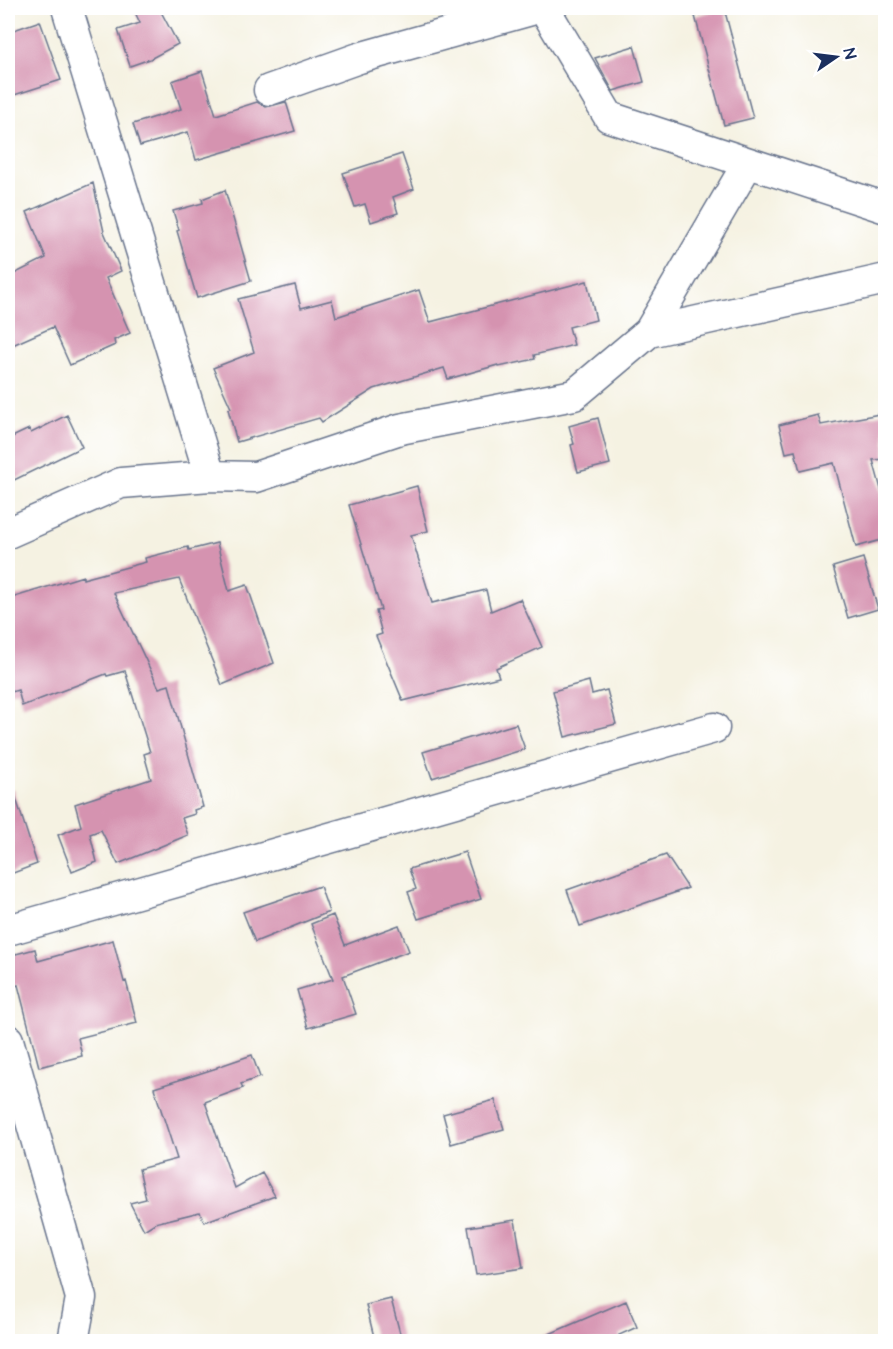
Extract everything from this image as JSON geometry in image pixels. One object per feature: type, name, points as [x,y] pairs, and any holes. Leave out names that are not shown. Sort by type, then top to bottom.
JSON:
[{"type":"street","points":[[67,8],[210,476]]},
{"type":"street","points":[[269,90],[359,58],[538,8]]},
{"type":"street","points":[[544,8],[609,117],[885,208]]},
{"type":"street","points":[[8,533],[121,483],[210,476],[256,477],[400,429],[574,395],[650,332],[748,164]]},
{"type":"street","points":[[650,332],[885,279]]},
{"type":"street","points":[[8,930],[714,728]]},
{"type":"street","points":[[8,1040],[81,1298],[74,1340]]},
{"type":"building","points":[[133,8],[159,8],[178,44],[150,59],[130,66],[118,30],[140,23]]},
{"type":"building","points":[[724,8],[753,118],[724,125],[695,16]]},
{"type":"building","points":[[40,21],[61,80],[8,97],[8,32]]},
{"type":"building","points":[[634,46],[644,82],[613,91],[595,58]]},
{"type":"building","points":[[202,71],[216,115],[257,102],[266,107],[286,102],[295,131],[196,160],[188,132],[140,146],[133,124],[181,109],[172,81]]},
{"type":"building","points":[[402,154],[414,189],[393,197],[398,213],[371,222],[365,204],[355,207],[343,173]]},
{"type":"building","points":[[93,183],[104,232],[121,271],[106,278],[130,333],[114,340],[115,345],[70,365],[53,327],[8,347],[8,277],[46,258],[27,212]]},
{"type":"building","points":[[225,190],[251,281],[197,298],[173,211],[203,203],[202,199]]},
{"type":"building","points":[[587,281],[596,320],[569,327],[574,345],[534,355],[535,359],[499,367],[498,365],[448,379],[444,368],[374,389],[322,422],[319,418],[237,442],[228,409],[231,408],[213,368],[254,352],[238,299],[295,285],[301,308],[332,300],[336,317],[419,290],[430,322]]},
{"type":"building","points":[[885,413],[885,459],[873,460],[885,504],[885,539],[856,547],[834,463],[800,471],[795,451],[786,453],[779,425],[818,415],[821,425]]},
{"type":"building","points":[[67,415],[82,447],[8,483],[8,439],[29,429],[31,433]]},
{"type":"building","points":[[598,418],[610,464],[578,472],[569,426]]},
{"type":"building","points":[[417,486],[428,531],[411,535],[432,603],[486,590],[491,611],[520,599],[542,647],[496,668],[499,677],[403,701],[376,636],[382,634],[376,611],[381,610],[349,505]]},
{"type":"building","points":[[217,543],[229,591],[247,585],[274,663],[222,685],[179,579],[114,593],[159,688],[169,685],[203,807],[194,810],[195,814],[182,818],[188,835],[118,864],[101,830],[90,834],[97,862],[72,872],[58,835],[81,826],[75,804],[151,779],[144,754],[150,752],[125,671],[107,676],[106,674],[22,706],[18,690],[8,693],[8,599],[83,576],[83,579],[146,562],[145,558],[188,547],[189,550]]},
{"type":"building","points":[[863,558],[878,609],[848,618],[833,567]]},
{"type":"building","points":[[589,681],[592,694],[607,690],[616,724],[565,737],[553,691]]},
{"type":"building","points":[[516,724],[525,749],[432,778],[423,752]]},
{"type":"building","points":[[13,789],[37,864],[8,875],[8,790]]},
{"type":"building","points":[[465,852],[481,899],[418,919],[408,892],[416,889],[409,869]]},
{"type":"building","points":[[666,855],[688,888],[580,926],[567,890]]},
{"type":"building","points":[[320,886],[329,912],[255,942],[243,912]]},
{"type":"building","points":[[333,915],[345,945],[399,925],[409,951],[343,976],[356,1014],[308,1028],[297,990],[333,979],[311,924]]},
{"type":"building","points":[[113,940],[137,1023],[78,1038],[82,1056],[39,1067],[18,985],[8,988],[8,956],[35,949],[38,961]]},
{"type":"building","points":[[252,1055],[260,1077],[241,1084],[243,1088],[205,1102],[235,1188],[262,1173],[275,1196],[204,1222],[200,1212],[155,1223],[144,1230],[130,1203],[146,1199],[139,1169],[177,1159],[154,1088]]},
{"type":"building","points":[[495,1100],[504,1129],[451,1144],[443,1114]]},
{"type":"building","points":[[515,1220],[523,1268],[476,1275],[468,1227]]},
{"type":"building","points":[[391,1299],[402,1341],[375,1341],[366,1305]]},
{"type":"building","points":[[626,1301],[637,1327],[619,1335],[622,1341],[533,1341]]}]
